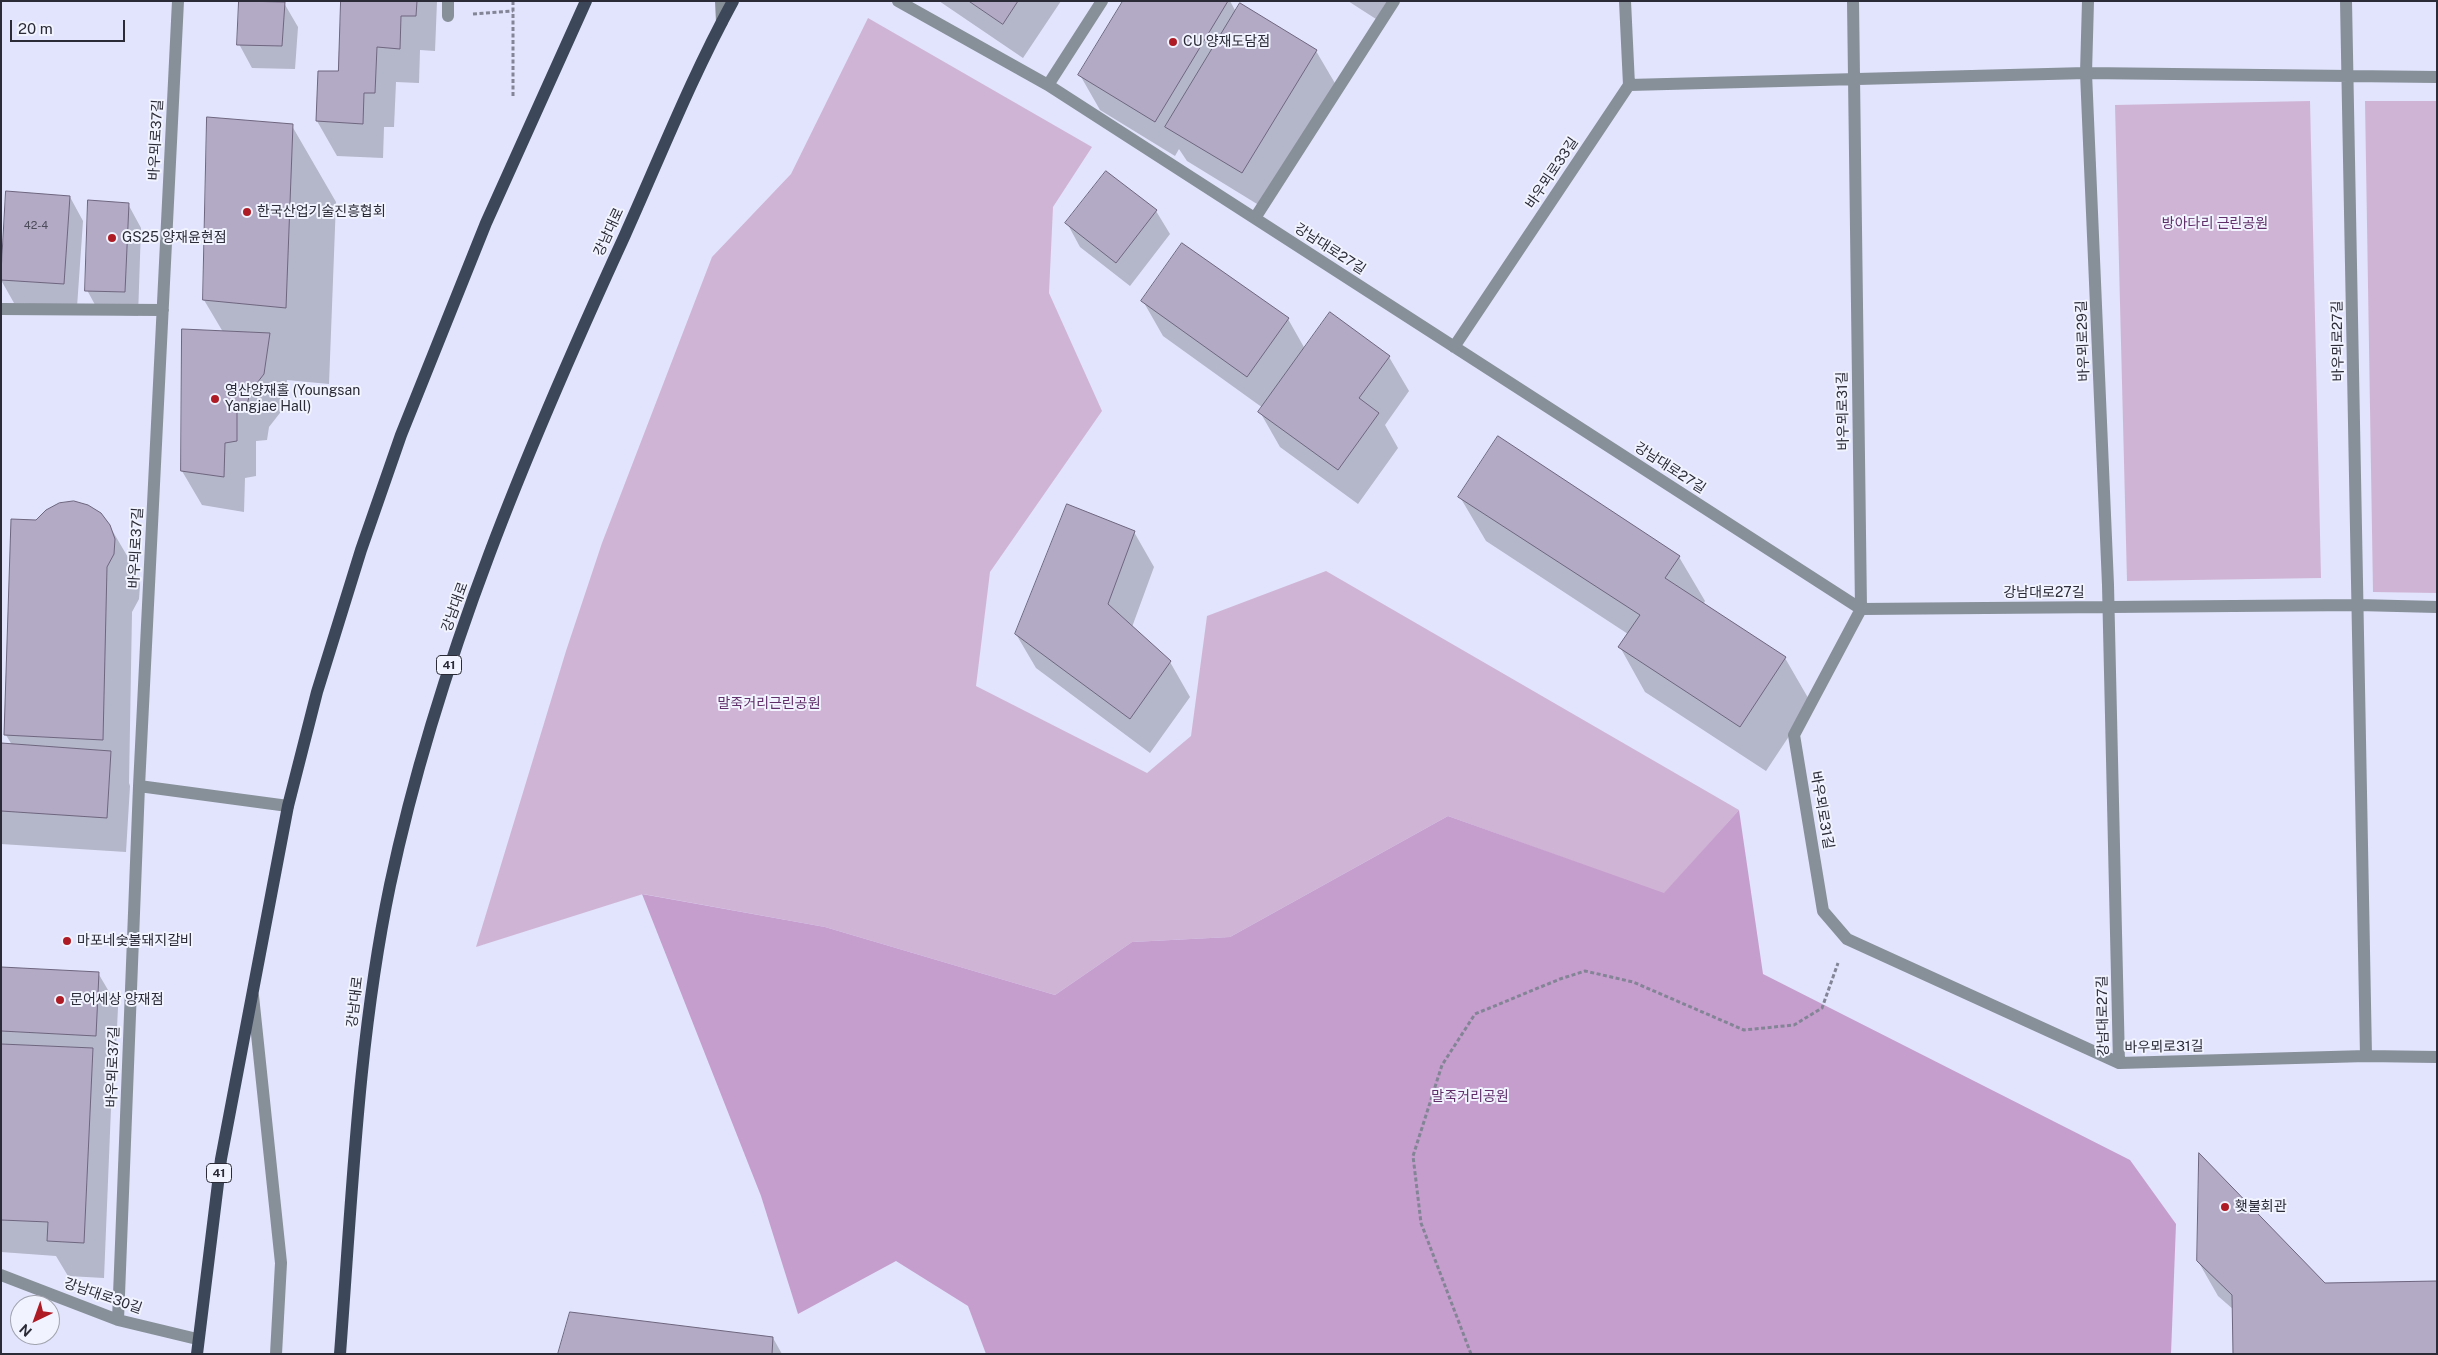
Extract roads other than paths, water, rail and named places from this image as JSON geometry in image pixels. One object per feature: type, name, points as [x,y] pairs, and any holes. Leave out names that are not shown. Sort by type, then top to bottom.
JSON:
[{"type":"main road","name":"41","points":[[196,1354],[221,1159],[288,806],[317,692],[361,550],[401,436],[486,223],[586,1]]},
{"type":"main road","name":"강남대로","points":[[340,1354],[363,1057],[374,975],[390,886],[413,789],[441,689],[532,444],[581,330],[733,1]]},
{"type":"street","name":"바우뫼로37길","points":[[118,1320],[139,786],[178,1]]},
{"type":"street","points":[[448,1],[448,16]]},
{"type":"street","points":[[722,1],[722,22]]},
{"type":"street","name":"강남대로27길","points":[[898,1],[1048,85],[1861,609],[2358,605],[2437,607]]},
{"type":"street","points":[[1048,85],[1102,1]]},
{"type":"street","points":[[1255,218],[1394,1]]},
{"type":"street","points":[[1625,1],[1629,85],[2086,73],[2437,77]]},
{"type":"street","name":"바우뫼로31길","points":[[1853,1],[1861,609],[1794,735],[1823,911],[1847,939],[2119,1064],[2366,1056],[2437,1057]]},
{"type":"street","name":"바우뫼로29길","points":[[2088,1],[2086,73],[2109,607]]},
{"type":"street","name":"바우뫼로27길","points":[[2346,1],[2358,605]]},
{"type":"street","name":"바우뫼로33길","points":[[1454,347],[1629,85]]},
{"type":"street","points":[[1,309],[163,310]]},
{"type":"street","points":[[2358,605],[2366,1056]]},
{"type":"street","name":"강남대로27길","points":[[2109,607],[2119,1064]]},
{"type":"street","points":[[139,786],[288,806]]},
{"type":"street","points":[[253,994],[281,1263],[276,1354]]},
{"type":"street","name":"강남대로30길","points":[[1,1275],[118,1320],[197,1339]]},
{"type":"place","name":"CU 양재도담점","points":[[1173,42]]},
{"type":"place","name":"한국산업기술진흥협회","points":[[247,212]]},
{"type":"place","name":"GS25 양재윤현점","points":[[112,238]]},
{"type":"place","name":"영산양재홀 (Youngsan Yangjae Hall)","points":[[215,399]]},
{"type":"place","name":"마포네숯불돼지갈비","points":[[67,941]]},
{"type":"place","name":"문어세상 양재점","points":[[60,1000]]},
{"type":"place","name":"횃불회관","points":[[2225,1207]]},
{"type":"park label","name":"방아다리 근린공원","points":[[2215,224]]},
{"type":"park label","name":"말죽거리근린공원","points":[[769,704]]},
{"type":"park label","name":"말죽거리공원","points":[[1470,1097]]}]
